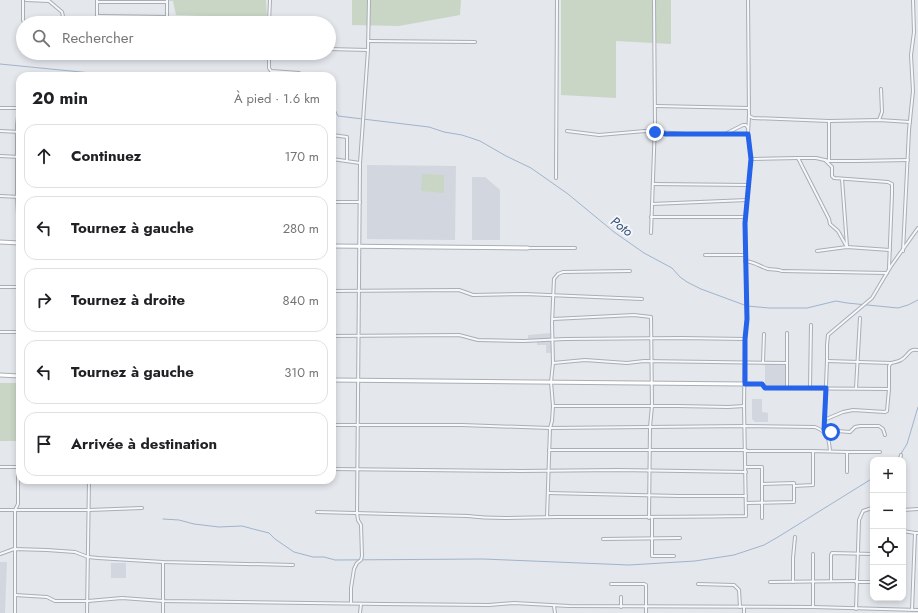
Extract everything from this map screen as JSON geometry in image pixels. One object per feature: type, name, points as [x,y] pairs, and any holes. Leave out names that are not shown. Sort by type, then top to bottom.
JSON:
[{"type":"street","points":[[23,0],[23,16]]},
{"type":"street","points":[[26,0],[49,1],[62,12],[63,16]]},
{"type":"street","points":[[270,0],[270,16]]},
{"type":"street","points":[[351,603],[354,569],[357,563],[361,560],[362,556],[361,525],[358,520],[357,513],[360,163],[368,50],[369,0]]},
{"type":"street","points":[[556,178],[557,0]]},
{"type":"street","points":[[651,233],[656,106],[654,0]]},
{"type":"street","points":[[316,512],[468,516],[486,518],[651,518],[746,516],[744,406],[745,339],[747,319],[745,255],[747,200],[751,159],[748,134],[748,0]]},
{"type":"street","points":[[903,252],[910,122],[914,91],[911,55],[914,32],[913,0]]},
{"type":"street","points":[[97,16],[97,1],[167,1],[167,16]]},
{"type":"street","points":[[368,41],[475,42]]},
{"type":"street","points":[[336,49],[368,50]]},
{"type":"street","points":[[269,60],[270,71],[284,72]]},
{"type":"street","points":[[879,120],[882,112],[881,89]]},
{"type":"street","points":[[656,106],[748,108]]},
{"type":"street","points":[[0,108],[16,108]]},
{"type":"street","points":[[749,116],[753,118],[879,120],[910,122]]},
{"type":"street","points":[[829,120],[829,161]]},
{"type":"street","points":[[726,134],[743,124],[746,125],[748,130]]},
{"type":"street","points":[[0,131],[16,132]]},
{"type":"street","points":[[567,131],[599,135],[629,132],[708,135],[748,134]]},
{"type":"street","points":[[336,136],[347,137],[346,160]]},
{"type":"street","points":[[0,156],[16,156]]},
{"type":"street","points":[[798,158],[829,219],[830,224],[838,231],[847,247]]},
{"type":"street","points":[[751,159],[816,158],[829,161],[908,160]]},
{"type":"street","points":[[336,159],[360,163]]},
{"type":"street","points":[[825,160],[832,167],[832,176],[838,180],[842,178],[847,180],[890,182],[892,194],[889,269]]},
{"type":"street","points":[[842,178],[847,247]]},
{"type":"street","points":[[653,184],[749,185]]},
{"type":"street","points":[[0,196],[16,196]]},
{"type":"street","points":[[652,204],[747,200]]},
{"type":"street","points":[[336,202],[360,202]]},
{"type":"street","points":[[651,217],[746,217]]},
{"type":"street","points":[[830,451],[829,439],[824,431],[827,361],[826,349],[828,335],[872,298],[889,269],[903,252],[918,228]]},
{"type":"street","points":[[0,242],[16,242]]},
{"type":"street","points":[[336,246],[575,248]]},
{"type":"street","points":[[817,251],[847,247],[890,250]]},
{"type":"street","points":[[705,255],[745,255]]},
{"type":"street","points":[[745,260],[760,264],[769,269],[778,269],[782,271],[887,273]]},
{"type":"street","points":[[547,517],[550,428],[553,406],[551,382],[553,363],[554,279],[560,273],[630,271]]},
{"type":"street","points":[[0,287],[16,287]]},
{"type":"street","points":[[336,291],[459,290],[473,295],[524,294],[642,299]]},
{"type":"street","points":[[553,319],[634,315],[651,317],[652,406],[650,427],[650,496],[652,556],[674,556]]},
{"type":"street","points":[[856,388],[860,318]]},
{"type":"street","points":[[810,388],[811,324]]},
{"type":"street","points":[[0,332],[16,332]]},
{"type":"street","points":[[787,333],[787,388]]},
{"type":"street","points":[[763,362],[764,334]]},
{"type":"street","points":[[336,336],[459,335],[478,340],[524,342],[565,339],[745,339]]},
{"type":"street","points":[[827,361],[891,363],[900,361],[910,351],[918,350]]},
{"type":"street","points":[[553,363],[585,360],[627,363],[651,361],[787,363]]},
{"type":"street","points":[[824,420],[843,412],[853,410],[885,412],[888,408],[889,366],[891,363]]},
{"type":"street","points":[[0,375],[16,376]]},
{"type":"street","points":[[336,380],[762,384],[765,388],[889,389]]},
{"type":"street","points":[[553,406],[728,408],[744,406]]},
{"type":"street","points":[[336,425],[462,425],[550,428],[744,426],[815,427],[824,431],[850,432],[855,427],[879,426],[883,429],[885,435]]},
{"type":"street","points":[[549,450],[880,452]]},
{"type":"street","points":[[794,486],[813,485],[813,451]]},
{"type":"street","points":[[847,452],[847,472]]},
{"type":"street","points":[[0,467],[16,467]]},
{"type":"street","points":[[746,467],[762,468],[762,518]]},
{"type":"street","points":[[336,468],[520,472],[548,470],[746,472]]},
{"type":"street","points":[[746,503],[794,502],[794,483],[762,484]]},
{"type":"street","points":[[15,613],[14,510],[18,504],[19,484]]},
{"type":"street","points":[[87,613],[89,484]]},
{"type":"street","points":[[548,493],[650,496],[746,496]]},
{"type":"street","points":[[856,609],[859,520],[863,511],[872,508],[872,493]]},
{"type":"street","points":[[0,510],[89,510],[142,508]]},
{"type":"street","points":[[906,510],[918,509]]},
{"type":"street","points":[[906,531],[917,533],[912,610]]},
{"type":"street","points":[[793,582],[795,537]]},
{"type":"street","points":[[603,539],[680,538]]},
{"type":"street","points":[[0,554],[14,550],[47,550],[75,552],[88,557],[163,562],[293,565]]},
{"type":"street","points":[[831,581],[832,553],[870,554]]},
{"type":"street","points":[[813,554],[813,607]]},
{"type":"street","points":[[163,562],[163,613]]},
{"type":"street","points":[[770,582],[870,582]]},
{"type":"street","points":[[913,582],[918,582]]},
{"type":"street","points":[[611,584],[646,585],[646,613]]},
{"type":"street","points":[[698,584],[734,585],[739,590],[740,607]]},
{"type":"street","points":[[15,595],[47,597],[55,601],[88,601],[122,598],[163,601],[361,604],[489,605],[514,603],[554,606],[813,607],[918,610]]},
{"type":"street","points":[[621,597],[621,607]]},
{"type":"street","points":[[360,613],[361,604]]},
{"type":"street","points":[[554,606],[555,613]]},
{"type":"street","points":[[744,607],[744,613]]},
{"type":"street","points":[[841,613],[842,608]]},
{"type":"shaded area","points":[[367,165],[456,166],[455,240],[367,239]]},
{"type":"shaded area","points":[[472,177],[485,177],[500,190],[500,240],[472,240]]},
{"type":"shaded area","points":[[551,333],[551,353],[546,353],[546,345],[537,345],[537,340],[528,339],[528,335]]},
{"type":"shaded area","points":[[765,364],[785,364],[785,386],[765,386]]},
{"type":"shaded area","points":[[752,399],[762,399],[762,412],[768,413],[768,422],[755,422],[752,419]]},
{"type":"shaded area","points":[[0,562],[7,562],[5,613],[0,613]]},
{"type":"shaded area","points":[[111,563],[126,563],[126,578],[111,578]]},
{"type":"green space","points":[[151,0],[266,0],[267,16],[176,15],[173,1]]},
{"type":"green space","points":[[352,0],[461,0],[460,15],[399,26],[352,25]]},
{"type":"green space","points":[[561,0],[671,0],[671,44],[616,41],[616,98],[561,95]]},
{"type":"green space","points":[[422,174],[444,175],[444,193],[421,191]]},
{"type":"green space","points":[[0,383],[16,383],[16,441],[0,441]]},
{"type":"waterway","name":"Poto","points":[[0,64],[81,72]]},
{"type":"waterway","name":"Poto","points":[[336,112],[338,116],[429,127],[480,141],[531,168],[568,194],[614,232],[644,253],[672,268],[687,282],[701,289],[747,306],[769,308],[807,308],[836,301],[898,308],[918,300]]},
{"type":"waterway","points":[[899,457],[907,444],[918,407]]},
{"type":"waterway","points":[[163,519],[179,520],[194,524],[219,527],[242,526],[269,533],[294,552],[313,557],[324,557],[335,560],[483,559],[629,565],[695,561],[734,555],[764,545],[870,480]]},
{"type":"route","points":[[655,132],[666,134],[675,133],[708,135],[748,134],[751,159],[745,223],[747,319],[745,339],[745,384],[762,384],[765,388],[826,388],[824,430],[831,432]]}]
